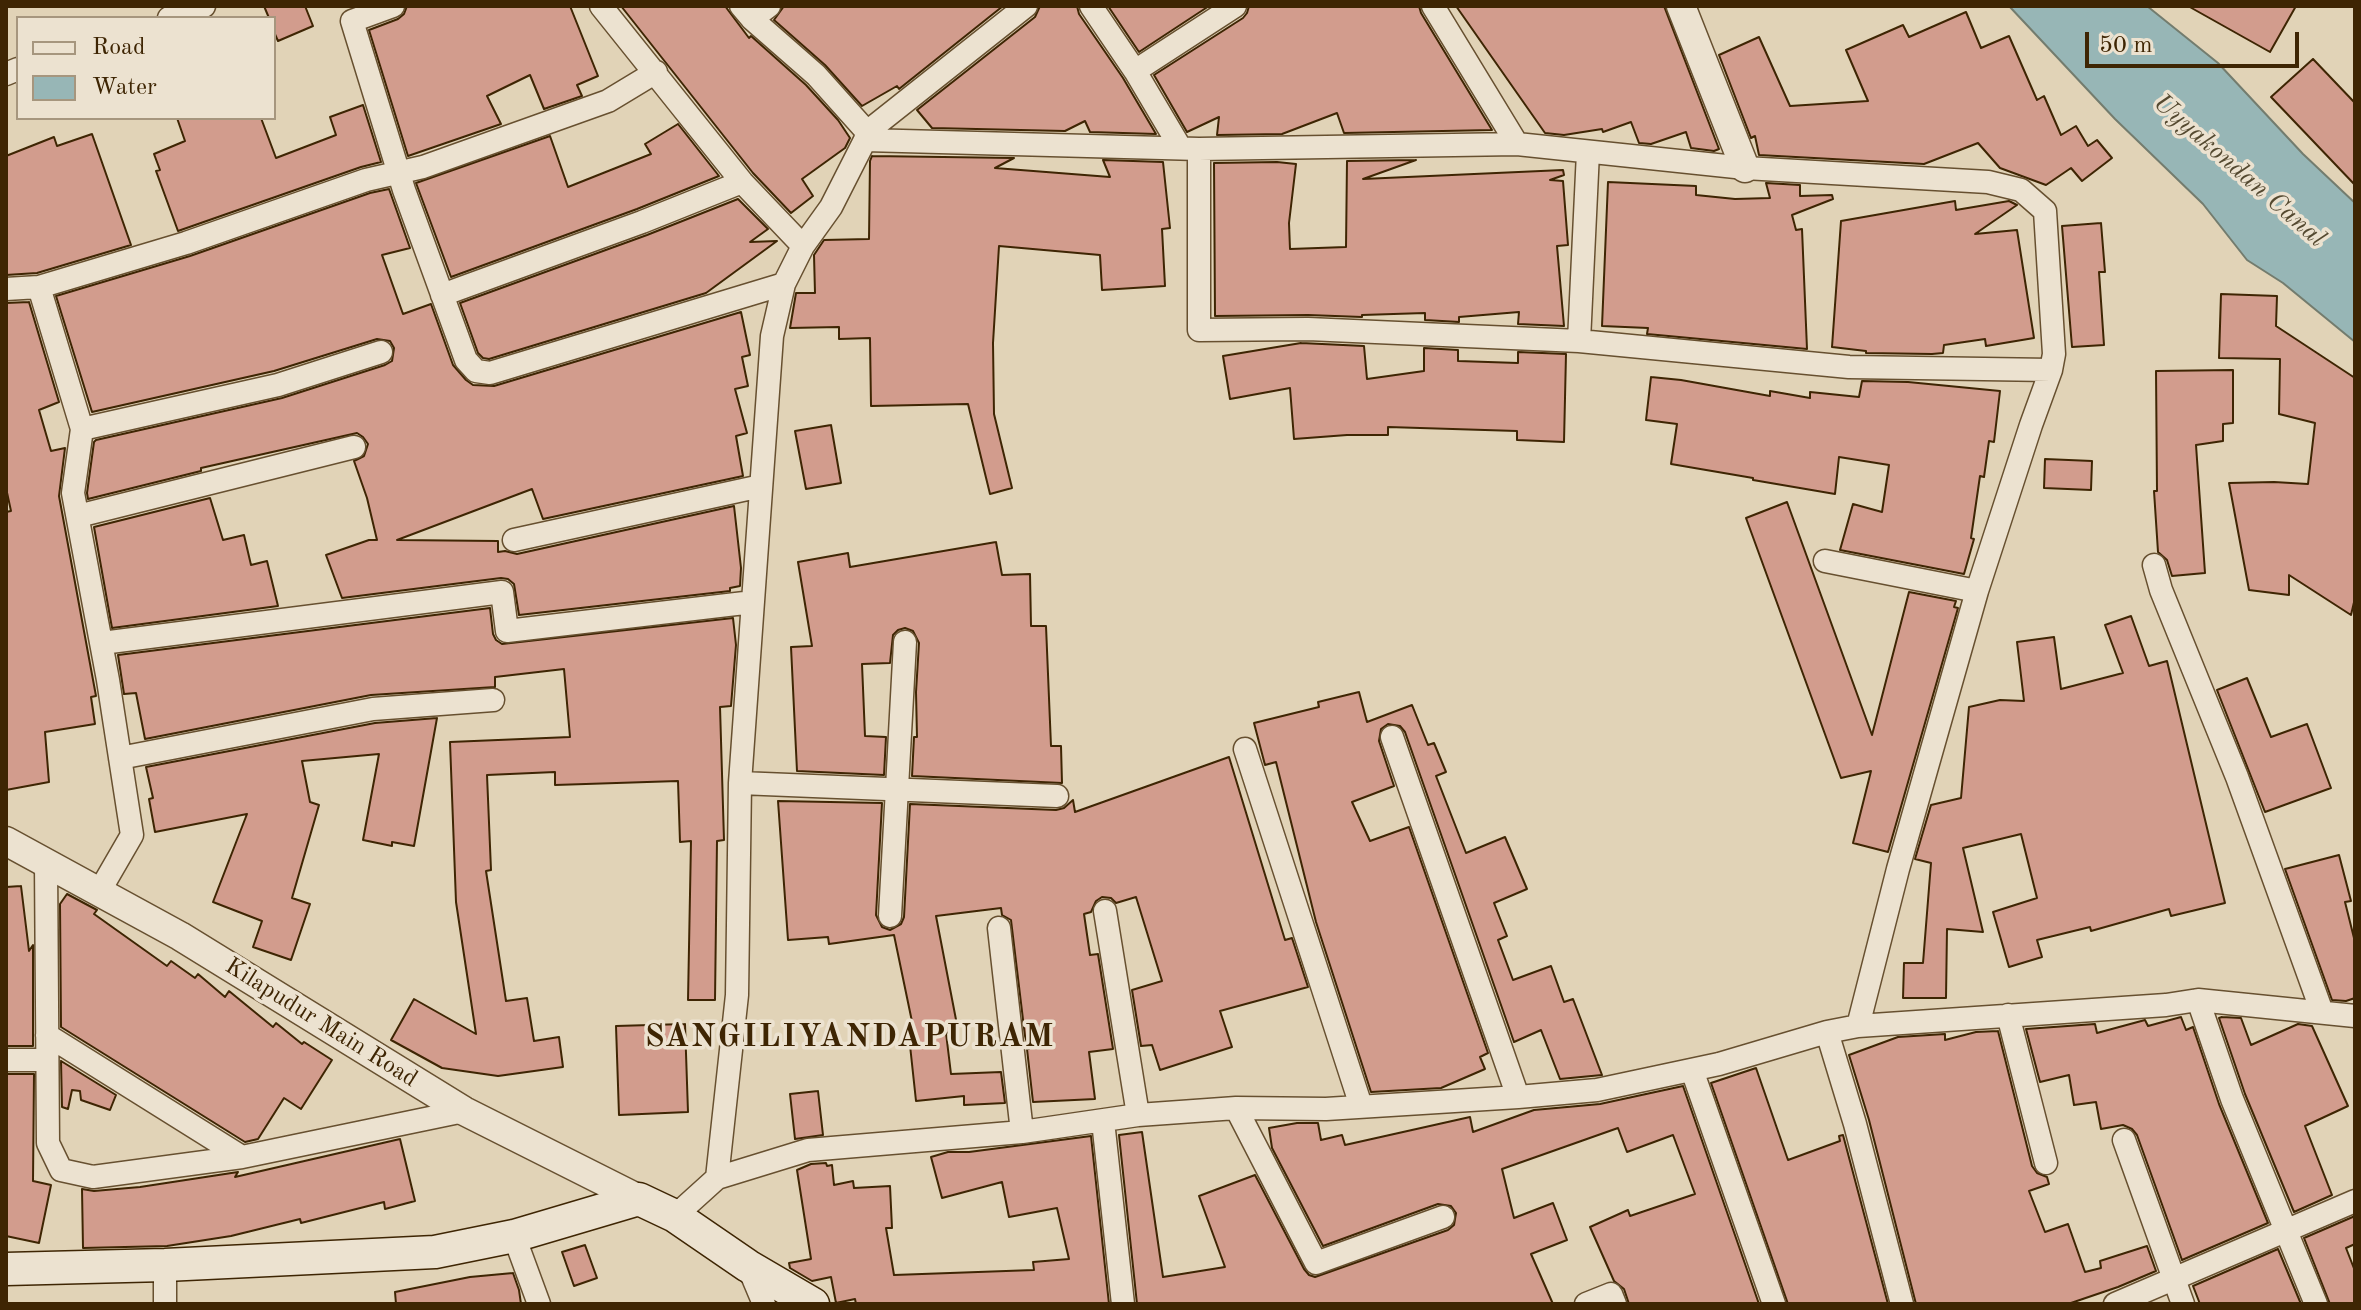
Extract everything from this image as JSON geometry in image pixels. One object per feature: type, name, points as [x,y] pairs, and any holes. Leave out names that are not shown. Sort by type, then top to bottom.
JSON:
[{"type":"main road","points":[[6,1269],[435,1252],[514,1236],[639,1199],[675,1216],[748,1266],[813,1304]]},
{"type":"street","points":[[175,16],[204,6]]},
{"type":"street","points":[[393,6],[352,21],[399,173],[442,295],[466,360],[476,371],[490,373],[784,284]]},
{"type":"street","points":[[601,6],[742,182],[803,246]]},
{"type":"street","points":[[717,1178],[737,995],[740,783],[772,336],[784,284],[803,246],[831,207],[866,136],[1026,6]]},
{"type":"street","points":[[1091,6],[1190,148],[1199,330],[1308,329],[1579,341],[1849,367],[2051,370]]},
{"type":"street","points":[[1135,71],[1235,6]]},
{"type":"street","points":[[1433,6],[1517,144]]},
{"type":"street","points":[[1681,6],[1745,168]]},
{"type":"street","points":[[754,10],[816,75],[866,136],[1190,148],[1517,144],[1745,168],[1988,182],[2021,190],[2045,211],[2054,354],[2051,370],[1977,591],[1898,869],[1858,1026]]},
{"type":"street","points":[[6,289],[39,287],[186,243],[366,180],[423,167],[608,101],[656,72]]},
{"type":"street","points":[[1579,341],[1588,152]]},
{"type":"street","points":[[442,295],[742,182]]},
{"type":"street","points":[[39,287],[82,429],[73,493],[102,643],[132,835],[99,892]]},
{"type":"street","points":[[82,429],[278,385],[381,352]]},
{"type":"street","points":[[78,516],[354,447]]},
{"type":"street","points":[[514,540],[761,486]]},
{"type":"street","points":[[1825,561],[1977,591]]},
{"type":"street","points":[[2154,565],[2161,590],[2237,777],[2322,1012]]},
{"type":"street","points":[[102,643],[502,592],[507,631],[753,602]]},
{"type":"street","points":[[890,916],[905,642]]},
{"type":"street","points":[[120,758],[373,709],[493,700]]},
{"type":"street","points":[[1392,737],[1518,1097]]},
{"type":"street","points":[[1245,749],[1361,1106]]},
{"type":"street","points":[[740,783],[1057,796]]},
{"type":"street","name":"Kilapudur Main Road","points":[[6,841],[180,936],[464,1111],[639,1199]]},
{"type":"street","points":[[46,863],[48,1143],[61,1170],[93,1177],[242,1157],[464,1111]]},
{"type":"street","points":[[1105,911],[1138,1115]]},
{"type":"street","points":[[999,928],[1022,1132]]},
{"type":"street","points":[[2198,1000],[2232,1099],[2316,1304]]},
{"type":"street","points":[[675,1216],[717,1178],[808,1150],[1022,1132],[1138,1115],[1236,1108],[1326,1109],[1597,1090],[1692,1070],[1858,1026],[2166,1005],[2198,1000],[2355,1016]]},
{"type":"street","points":[[2008,1015],[2046,1163]]},
{"type":"street","points":[[1827,1032],[1855,1124],[1902,1304]]},
{"type":"street","points":[[47,1035],[242,1157]]},
{"type":"street","points":[[6,1060],[47,1060]]},
{"type":"street","points":[[1692,1070],[1774,1304]]},
{"type":"street","points":[[1236,1108],[1316,1263],[1443,1217]]},
{"type":"street","points":[[1103,1121],[1123,1304]]},
{"type":"street","points":[[2124,1140],[2183,1304]]},
{"type":"street","points":[[2115,1304],[2355,1201]]},
{"type":"street","points":[[514,1236],[539,1304]]},
{"type":"street","points":[[165,1265],[165,1304]]},
{"type":"street","points":[[748,1266],[764,1304]]},
{"type":"street","points":[[1586,1304],[1611,1294],[1615,1304]]},
{"type":"water","name":"Uyyakondan Canal","points":[[2009,6],[2147,6],[2218,63],[2303,154],[2355,203],[2355,342],[2283,283],[2247,260],[2203,204],[2115,119]]},
{"type":"building","points":[[264,6],[305,6],[313,26],[278,41],[276,16],[268,16]]},
{"type":"building","points":[[407,6],[570,6],[598,76],[577,85],[582,96],[544,109],[530,75],[487,96],[501,124],[408,156],[369,30],[398,19]]},
{"type":"building","points":[[621,6],[725,6],[749,38],[751,36],[806,85],[850,138],[845,148],[802,179],[813,196],[791,213],[753,173]]},
{"type":"building","points":[[784,6],[1003,6],[899,89],[897,86],[862,106],[825,65],[774,20]]},
{"type":"building","points":[[1040,6],[1077,6],[1079,14],[1123,78],[1156,134],[1090,132],[1085,121],[1065,131],[932,128],[917,110],[1035,17]]},
{"type":"building","points":[[1108,6],[1209,6],[1139,52]]},
{"type":"building","points":[[1249,6],[1419,6],[1492,130],[1344,133],[1337,113],[1282,134],[1217,135],[1219,117],[1187,132],[1154,75],[1243,18]]},
{"type":"building","points":[[1456,6],[1664,6],[1719,149],[1691,148],[1686,132],[1651,144],[1639,143],[1631,122],[1603,132],[1602,129],[1564,135],[1545,133]]},
{"type":"building","points":[[2188,6],[2296,6],[2270,52]]},
{"type":"building","points":[[1966,12],[1981,48],[2009,36],[2037,100],[2044,96],[2061,135],[2076,126],[2088,146],[2097,140],[2112,158],[2082,181],[2071,168],[2046,185],[2000,168],[1978,143],[1924,164],[1759,155],[1755,136],[1751,138],[1719,55],[1759,37],[1790,106],[1868,101],[1846,50],[1903,25],[1909,37]]},
{"type":"building","points":[[2313,59],[2355,103],[2355,185],[2271,97]]},
{"type":"building","points":[[363,105],[381,162],[178,231],[156,171],[160,170],[154,154],[185,141],[178,120],[262,120],[276,158],[336,135],[330,117]]},
{"type":"building","points":[[678,124],[719,176],[451,277],[416,183],[550,136],[568,187],[651,154],[645,144]]},
{"type":"building","points":[[92,134],[131,245],[37,273],[6,275],[6,156],[54,137],[57,146]]},
{"type":"building","points":[[872,156],[1014,158],[995,168],[1110,177],[1103,160],[1163,162],[1170,228],[1162,229],[1165,286],[1102,290],[1100,255],[999,246],[993,343],[994,414],[1012,488],[990,494],[968,404],[871,406],[870,338],[839,339],[839,327],[790,328],[796,293],[815,293],[814,255],[824,240],[869,239]]},
{"type":"building","points":[[1416,160],[1363,179],[1563,170],[1564,175],[1550,180],[1563,181],[1568,245],[1557,246],[1564,326],[1518,324],[1519,312],[1459,317],[1459,322],[1425,320],[1425,313],[1362,317],[1215,316],[1214,163],[1296,164],[1289,223],[1290,249],[1346,247],[1347,161]]},
{"type":"building","points":[[1608,182],[1696,186],[1696,195],[1735,199],[1770,198],[1766,183],[1800,185],[1800,196],[1832,195],[1833,199],[1792,215],[1796,230],[1802,229],[1807,349],[1647,334],[1648,328],[1602,326]]},
{"type":"building","points":[[389,189],[410,248],[382,255],[403,314],[431,304],[453,365],[473,385],[494,386],[741,312],[750,355],[742,357],[748,386],[735,389],[747,433],[736,436],[743,476],[543,519],[532,489],[397,540],[498,541],[498,552],[517,554],[734,506],[740,586],[730,588],[730,591],[519,615],[514,584],[501,578],[342,598],[326,555],[377,540],[354,461],[364,456],[368,444],[357,433],[201,468],[201,471],[88,499],[96,440],[282,398],[385,365],[392,361],[394,348],[390,341],[377,339],[274,371],[92,412],[56,296],[190,256]]},
{"type":"building","points":[[738,199],[768,229],[750,242],[777,241],[706,293],[489,359],[478,353],[460,303]]},
{"type":"building","points":[[1955,201],[1956,210],[2009,201],[2017,205],[1975,234],[2017,230],[2034,338],[1986,346],[1985,339],[1944,345],[1943,353],[1932,354],[1866,353],[1832,347],[1841,221]]},
{"type":"building","points":[[2101,223],[2105,272],[2099,272],[2104,345],[2072,347],[2062,226]]},
{"type":"building","points":[[2221,294],[2277,296],[2276,326],[2355,378],[2355,598],[2351,615],[2289,575],[2289,595],[2249,590],[2229,483],[2308,484],[2315,423],[2279,414],[2280,359],[2219,358]]},
{"type":"building","points":[[29,302],[59,402],[39,410],[51,451],[65,448],[59,496],[96,696],[91,697],[95,724],[45,732],[49,782],[6,790],[6,512],[11,511],[6,488],[6,303]]},
{"type":"building","points":[[1301,343],[1364,346],[1367,379],[1424,371],[1424,348],[1458,350],[1458,361],[1518,363],[1518,352],[1566,354],[1564,442],[1517,440],[1517,431],[1388,427],[1388,435],[1294,439],[1290,388],[1230,399],[1223,356]]},
{"type":"building","points":[[2233,370],[2233,423],[2223,424],[2223,441],[2196,445],[2205,573],[2172,576],[2167,560],[2158,552],[2154,491],[2157,491],[2156,371]]},
{"type":"building","points":[[1651,377],[1770,396],[1770,391],[1810,398],[1810,392],[1859,397],[1862,381],[2000,391],[1994,442],[1989,441],[1984,477],[1980,476],[1971,538],[1974,539],[1964,574],[1840,550],[1853,504],[1882,512],[1889,465],[1839,457],[1835,494],[1671,464],[1677,424],[1646,420]]},
{"type":"building","points":[[831,425],[841,483],[806,489],[795,431]]},
{"type":"building","points":[[2045,459],[2092,461],[2091,490],[2044,488]]},
{"type":"building","points":[[210,498],[223,540],[244,535],[251,565],[267,561],[278,606],[112,628],[94,527]]},
{"type":"building","points":[[1787,502],[1872,735],[1909,592],[1956,601],[1954,607],[1958,608],[1888,852],[1853,843],[1871,771],[1841,778],[1746,518]]},
{"type":"building","points":[[996,542],[1002,575],[1030,574],[1031,626],[1046,626],[1051,746],[1061,746],[1062,783],[912,776],[914,737],[917,737],[919,643],[913,631],[905,628],[893,635],[890,663],[862,664],[865,736],[886,737],[884,775],[797,771],[791,647],[812,646],[798,562],[848,553],[850,567]]},
{"type":"building","points":[[490,608],[493,634],[502,644],[733,618],[736,645],[731,706],[720,707],[724,840],[717,841],[715,1000],[688,1000],[691,841],[680,842],[678,781],[555,785],[555,772],[487,775],[491,870],[486,871],[506,1001],[527,998],[534,1041],[559,1037],[563,1067],[498,1076],[442,1068],[391,1040],[414,999],[476,1034],[456,902],[450,742],[570,737],[564,669],[495,677],[495,687],[371,695],[145,739],[136,693],[124,694],[118,655]]},
{"type":"building","points":[[2131,616],[2149,666],[2167,661],[2225,903],[2171,916],[2169,909],[2091,931],[2090,927],[2037,940],[2042,957],[2009,967],[1993,912],[2037,898],[2021,834],[1963,848],[1983,932],[1947,929],[1946,998],[1903,998],[1904,963],[1923,963],[1931,863],[1915,859],[1931,805],[1961,798],[1969,707],[2000,700],[2024,701],[2017,642],[2054,637],[2061,689],[2123,673],[2105,625]]},
{"type":"building","points":[[2247,678],[2271,737],[2307,724],[2331,788],[2265,812],[2217,690]]},
{"type":"building","points":[[1359,692],[1367,722],[1412,705],[1428,745],[1434,743],[1446,772],[1436,776],[1466,853],[1505,837],[1527,889],[1494,903],[1507,936],[1498,940],[1513,980],[1551,966],[1564,1002],[1573,999],[1602,1075],[1560,1079],[1541,1030],[1514,1042],[1405,732],[1400,726],[1388,724],[1381,729],[1379,741],[1394,786],[1352,802],[1370,841],[1409,827],[1488,1053],[1480,1057],[1485,1069],[1441,1088],[1371,1092],[1316,922],[1276,762],[1265,765],[1254,723],[1319,707],[1318,702]]},
{"type":"building","points":[[437,718],[414,846],[392,842],[392,846],[363,840],[379,754],[302,761],[310,802],[319,805],[292,898],[310,904],[291,960],[253,947],[262,921],[213,902],[247,814],[155,832],[149,799],[153,798],[146,767],[375,723]]},
{"type":"building","points":[[1229,757],[1285,940],[1292,938],[1308,987],[1220,1011],[1232,1047],[1160,1070],[1152,1045],[1141,1046],[1132,990],[1162,981],[1136,897],[1116,903],[1111,898],[1102,897],[1096,901],[1091,912],[1084,914],[1090,955],[1098,954],[1113,1049],[1089,1052],[1095,1099],[1033,1102],[1011,920],[1002,915],[1001,908],[936,916],[958,1030],[946,1033],[951,1074],[1001,1072],[1005,1103],[964,1105],[964,1096],[916,1101],[909,1036],[915,1036],[894,935],[829,944],[828,937],[788,940],[778,801],[882,803],[876,915],[882,927],[890,930],[901,924],[904,917],[910,804],[1056,810],[1073,800],[1075,812]]},
{"type":"building","points":[[2339,855],[2351,901],[2345,902],[2355,942],[2355,998],[2346,1001],[2332,1000],[2285,869]]},
{"type":"building","points":[[21,886],[29,951],[33,945],[33,1046],[6,1046],[6,887]]},
{"type":"building","points":[[67,894],[97,910],[94,914],[167,966],[171,961],[195,978],[198,974],[225,997],[229,991],[273,1027],[276,1023],[302,1044],[304,1042],[332,1060],[301,1109],[284,1098],[258,1139],[245,1142],[61,1027],[60,904]]},
{"type":"building","points":[[2181,1017],[2186,1030],[2193,1027],[2219,1104],[2268,1223],[2182,1260],[2137,1135],[2123,1125],[2101,1129],[2096,1102],[2074,1105],[2069,1075],[2040,1082],[2026,1029],[2095,1024],[2097,1033],[2145,1020],[2148,1026]]},
{"type":"building","points":[[2219,1018],[2241,1018],[2251,1045],[2298,1024],[2312,1026],[2348,1106],[2305,1126],[2332,1195],[2294,1212],[2245,1094]]},
{"type":"building","points":[[685,1024],[688,1112],[619,1115],[616,1026]]},
{"type":"building","points":[[1998,1031],[2032,1166],[2037,1173],[2047,1177],[2049,1184],[2029,1191],[2045,1232],[2068,1224],[2085,1272],[2101,1268],[2100,1261],[2147,1246],[2156,1271],[2068,1304],[1916,1304],[1869,1120],[1849,1055],[1898,1037],[1945,1034],[1945,1040],[1976,1032]]},
{"type":"building","points":[[61,1061],[116,1095],[110,1110],[81,1100],[80,1091],[72,1090],[68,1109],[62,1107]]},
{"type":"building","points":[[1756,1068],[1788,1160],[1840,1141],[1839,1136],[1843,1135],[1888,1304],[1788,1304],[1711,1083]]},
{"type":"building","points":[[6,1074],[34,1074],[33,1181],[51,1185],[39,1243],[6,1236]]},
{"type":"building","points":[[1683,1086],[1759,1304],[1629,1304],[1624,1289],[1614,1281],[1590,1227],[1628,1210],[1630,1216],[1695,1194],[1673,1135],[1627,1152],[1618,1128],[1502,1169],[1514,1218],[1553,1203],[1567,1240],[1531,1254],[1553,1304],[1137,1304],[1119,1135],[1142,1132],[1163,1277],[1225,1267],[1199,1196],[1255,1175],[1304,1269],[1315,1277],[1448,1230],[1454,1225],[1456,1213],[1451,1206],[1438,1204],[1323,1246],[1272,1148],[1269,1128],[1318,1123],[1321,1140],[1342,1135],[1345,1145],[1470,1117],[1473,1132],[1534,1110],[1600,1104]]},
{"type":"building","points":[[818,1091],[823,1135],[795,1139],[790,1094]]},
{"type":"building","points":[[1091,1136],[1109,1304],[856,1304],[855,1299],[836,1303],[831,1277],[812,1281],[790,1268],[789,1263],[811,1259],[797,1170],[811,1164],[826,1163],[827,1166],[832,1165],[834,1185],[853,1181],[854,1188],[890,1186],[892,1228],[886,1228],[894,1275],[1034,1270],[1033,1262],[1069,1259],[1057,1208],[1009,1217],[1002,1182],[942,1198],[931,1157],[948,1152]]},
{"type":"building","points":[[400,1139],[415,1201],[385,1209],[384,1202],[301,1223],[300,1219],[231,1236],[167,1246],[83,1248],[82,1189],[94,1191],[140,1187],[238,1172],[235,1177]]},
{"type":"building","points":[[2355,1216],[2355,1244],[2346,1248],[2355,1271],[2355,1304],[2330,1304],[2304,1238]]},
{"type":"building","points":[[585,1245],[597,1278],[574,1286],[562,1252]]},
{"type":"building","points":[[2278,1249],[2301,1304],[2200,1304],[2193,1286]]},
{"type":"building","points":[[513,1273],[521,1304],[396,1304],[395,1292],[470,1277]]},
{"type":"district","name":"SANGILIYANDAPURAM","points":[[850,1038]]}]
